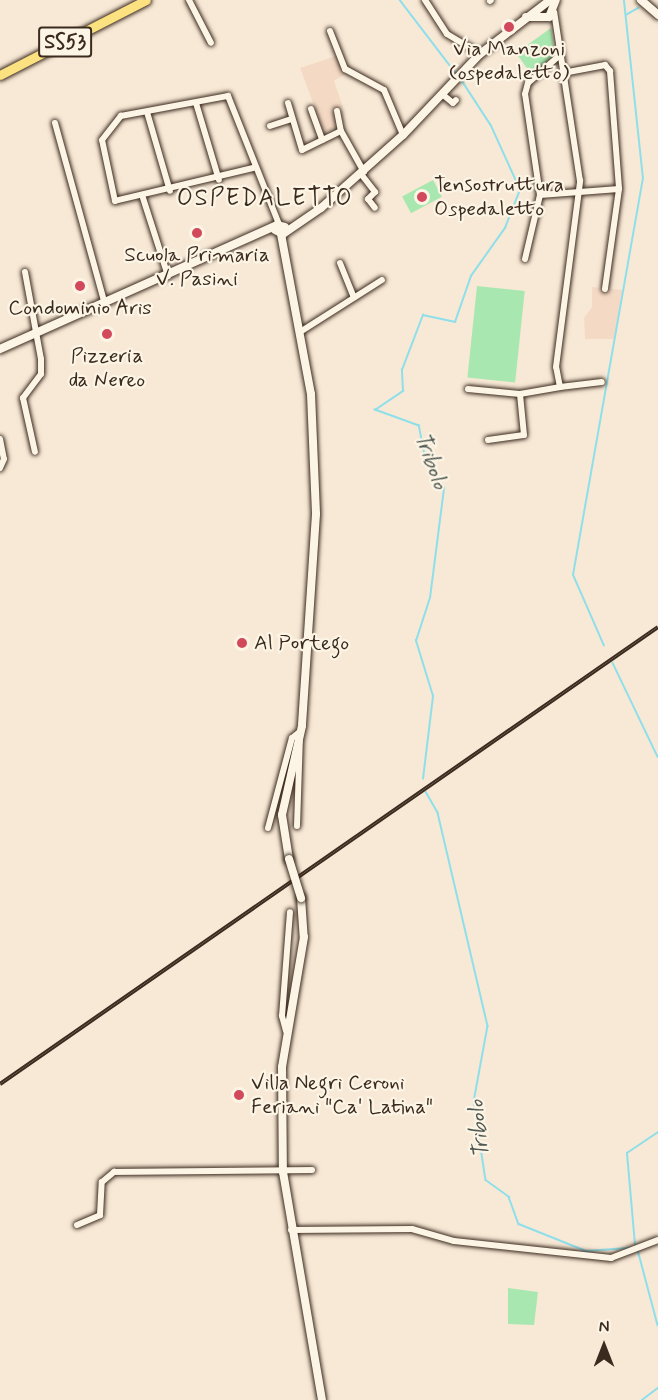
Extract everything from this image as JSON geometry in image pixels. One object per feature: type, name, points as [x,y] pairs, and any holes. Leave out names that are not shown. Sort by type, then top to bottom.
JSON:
[{"type":"main road","name":"SS53","points":[[0,75],[146,0]]},
{"type":"main road","points":[[131,9],[151,0]]},
{"type":"street","points":[[189,0],[211,43]]},
{"type":"street","points":[[425,0],[447,33],[480,54]]},
{"type":"street","points":[[549,14],[556,0]]},
{"type":"street","points":[[641,0],[658,15]]},
{"type":"street","points":[[545,3],[549,14]]},
{"type":"street","points":[[545,3],[555,26],[579,192],[556,367],[560,387]]},
{"type":"street","points":[[0,349],[280,229],[321,208],[403,135],[480,54],[545,3]]},
{"type":"street","points":[[525,18],[549,14]]},
{"type":"street","points":[[330,31],[345,69],[384,90],[403,135]]},
{"type":"street","points":[[525,259],[540,195],[525,94],[528,83],[560,55]]},
{"type":"street","points":[[563,73],[610,69],[619,189],[605,289]]},
{"type":"street","points":[[442,94],[455,101],[460,108]]},
{"type":"street","points":[[253,168],[219,180],[143,198],[115,201],[102,148],[105,131],[121,116],[229,97],[253,168],[280,229],[311,394],[316,514],[300,733],[297,826]]},
{"type":"street","points":[[196,103],[219,180]]},
{"type":"street","points":[[288,103],[302,150],[340,131]]},
{"type":"street","points":[[311,109],[322,140]]},
{"type":"street","points":[[337,111],[340,131],[362,173],[375,192],[368,199],[375,208]]},
{"type":"street","points":[[147,112],[170,191]]},
{"type":"street","points":[[270,126],[292,119]]},
{"type":"street","points":[[55,123],[105,304]]},
{"type":"street","points":[[540,195],[619,189]]},
{"type":"street","points":[[143,198],[169,276]]},
{"type":"street","points":[[340,263],[354,297]]},
{"type":"street","points":[[25,272],[41,374],[23,398],[35,452]]},
{"type":"street","points":[[300,332],[382,280]]},
{"type":"street","points":[[468,389],[520,394],[602,382]]},
{"type":"street","points":[[488,440],[524,435],[520,394]]},
{"type":"street","points":[[0,439],[4,459],[0,468]]},
{"type":"street","points":[[268,828],[292,738],[300,733]]},
{"type":"street","points":[[300,733],[282,816],[289,859],[301,898],[304,937],[286,1031],[283,1172],[291,1230],[322,1400]]},
{"type":"street","points":[[286,1031],[282,1016],[290,912]]},
{"type":"street","points":[[77,1225],[100,1215],[102,1182],[114,1172],[312,1170]]},
{"type":"street","points":[[291,1230],[412,1229],[454,1241],[611,1258],[658,1240]]},
{"type":"shaded area","points":[[336,56],[345,74],[334,81],[343,107],[333,110],[337,127],[324,132],[300,68]]},
{"type":"shaded area","points":[[592,287],[623,290],[615,339],[585,339],[584,318],[592,307]]},
{"type":"green space","points":[[551,28],[555,54],[532,75],[516,53]]},
{"type":"green space","name":"Tensostruttura Ospedaletto","points":[[433,180],[442,197],[411,213],[402,196]]},
{"type":"green space","points":[[477,286],[525,291],[515,383],[467,377]]},
{"type":"green space","points":[[508,1288],[538,1292],[534,1325],[508,1324]]},
{"type":"waterway","name":"Tribolo","points":[[400,0],[455,72]]},
{"type":"waterway","points":[[604,646],[573,575],[643,179],[624,0]]},
{"type":"waterway","points":[[626,15],[638,8]]},
{"type":"waterway","name":"Tribolo","points":[[423,779],[433,696],[416,641],[430,598],[444,488],[426,463],[419,426],[375,410],[403,391],[402,370],[423,315],[455,322],[471,276],[505,228],[520,190],[491,126],[461,80]]},
{"type":"waterway","points":[[613,663],[658,757]]},
{"type":"waterway","name":"Tribolo","points":[[426,792],[438,813],[488,1026],[474,1102],[486,1180],[509,1197],[519,1224],[586,1251],[628,1248]]},
{"type":"waterway","points":[[635,1245],[627,1153],[658,1132]]},
{"type":"waterway","name":"Tribolo","points":[[638,1250],[658,1325]]},
{"type":"waterway","name":"Tribolo","points":[[642,1400],[658,1388]]},
{"type":"railway","points":[[0,1084],[658,627]]},
{"type":"place","name":"Via Manzoni (ospedaletto)","points":[[509,27]]},
{"type":"place","name":"Tensostruttura Ospedaletto","points":[[422,197]]},
{"type":"place","name":"Scuola Primaria V. Pasini","points":[[197,233]]},
{"type":"place","name":"Condominio Aris","points":[[80,286]]},
{"type":"place","name":"Pizzeria da Nereo","points":[[107,334]]},
{"type":"place","name":"Al Portego","points":[[242,643]]},
{"type":"place","name":"Villa Negri Ceroni Feriani \"Ca' Latina\"","points":[[239,1095]]},
{"type":"district","name":"OSPEDALETTO","points":[[265,199]]}]
